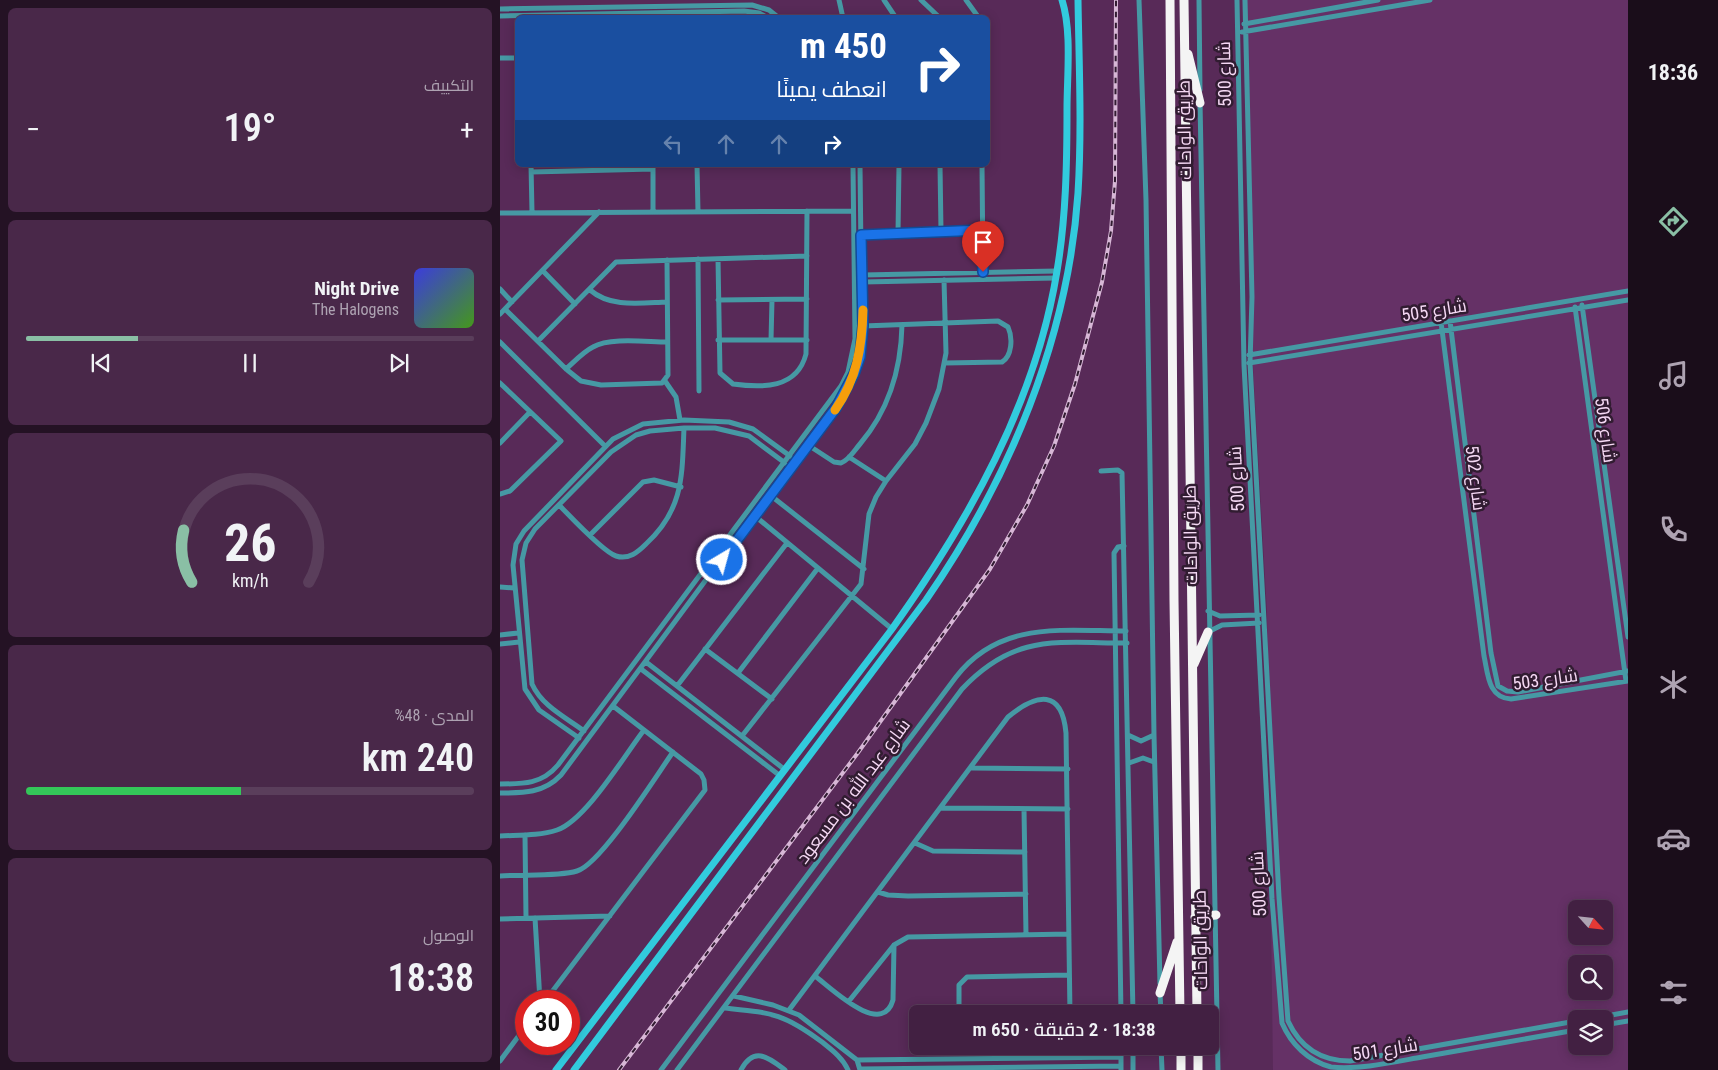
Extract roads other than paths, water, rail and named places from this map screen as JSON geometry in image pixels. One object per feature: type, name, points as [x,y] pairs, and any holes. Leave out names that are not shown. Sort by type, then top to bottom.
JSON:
[{"type":"highway","name":"طريق الواحات","points":[[1170,0],[1174,590],[1180,1005]]},
{"type":"highway","name":"طريق الواحات","points":[[1184,0],[1197,1005]]},
{"type":"highway","points":[[1184,38],[1200,103]]},
{"type":"highway","points":[[1193,666],[1208,632]]},
{"type":"highway","points":[[1195,917],[1216,915]]},
{"type":"highway","points":[[1160,993],[1180,935]]},
{"type":"highway","points":[[1181,1055],[1181,1070]]},
{"type":"highway","points":[[1198,1055],[1198,1070]]},
{"type":"street","points":[[558,0],[558,8]]},
{"type":"street","points":[[839,0],[842,15]]},
{"type":"street","points":[[884,0],[894,15]]},
{"type":"street","points":[[921,0],[937,15]]},
{"type":"street","points":[[966,0],[977,15]]},
{"type":"street","points":[[556,1070],[917,593],[941,558],[970,507],[1019,404],[1046,326],[1057,275],[1065,200],[1067,131],[1066,25],[1062,0]]},
{"type":"street","points":[[574,1070],[926,600],[950,566],[1008,458],[1037,386],[1055,327],[1068,270],[1078,194],[1080,150],[1078,0]]},
{"type":"street","points":[[1139,0],[1146,200],[1154,762],[1161,1005]]},
{"type":"street","name":"طريق الواحات","points":[[1199,0],[1208,632],[1216,915],[1218,1070]]},
{"type":"street","name":"شارع 500","points":[[1237,0],[1244,365],[1276,957]]},
{"type":"street","name":"شارع 500","points":[[1245,0],[1244,32],[1252,297],[1250,363],[1283,956]]},
{"type":"street","points":[[1237,25],[1378,0]]},
{"type":"street","points":[[1237,33],[1430,0]]},
{"type":"street","points":[[500,9],[728,5],[761,7],[774,15]]},
{"type":"street","points":[[728,5],[728,12]]},
{"type":"street","points":[[616,7],[616,14]]},
{"type":"street","points":[[558,15],[752,12],[760,15]]},
{"type":"street","points":[[500,16],[515,16]]},
{"type":"street","points":[[1066,25],[1079,25]]},
{"type":"street","points":[[500,58],[515,58]]},
{"type":"street","points":[[530,167],[532,212]]},
{"type":"street","points":[[531,172],[572,168],[652,167],[652,212]]},
{"type":"street","points":[[697,167],[698,212]]},
{"type":"street","points":[[500,784],[527,784],[544,778],[555,770],[830,404],[848,372],[854,339],[852,167]]},
{"type":"street","points":[[500,793],[540,790],[558,779],[847,390],[860,357],[863,326],[860,167]]},
{"type":"street","points":[[898,233],[899,167]]},
{"type":"street","points":[[940,167],[941,232]]},
{"type":"street","points":[[982,167],[983,272]]},
{"type":"street","points":[[718,260],[718,367],[720,373],[727,382],[738,385],[784,383],[799,371],[804,363],[807,340],[807,211]]},
{"type":"street","points":[[500,213],[853,211]]},
{"type":"street","points":[[500,314],[599,212]]},
{"type":"street","points":[[861,235],[982,230]]},
{"type":"street","points":[[538,341],[616,262],[807,256]]},
{"type":"street","points":[[698,259],[699,391]]},
{"type":"street","points":[[505,309],[577,379],[594,384],[659,384],[665,381],[668,375],[667,260]]},
{"type":"street","points":[[543,271],[575,304]]},
{"type":"street","points":[[862,275],[983,272],[1057,275]]},
{"type":"street","points":[[863,282],[1057,275]]},
{"type":"street","points":[[742,736],[861,584],[869,514],[876,497],[902,464],[926,423],[935,401],[945,363],[944,280]]},
{"type":"street","points":[[500,289],[512,302]]},
{"type":"street","points":[[590,290],[602,298],[616,303],[667,302]]},
{"type":"street","name":"شارع 505","points":[[1244,356],[1441,322],[1574,302],[1628,291]]},
{"type":"street","points":[[718,300],[807,299]]},
{"type":"street","points":[[771,340],[772,300]]},
{"type":"street","name":"شارع 506","points":[[1581,300],[1628,636]]},
{"type":"street","name":"شارع 505","points":[[1244,365],[1628,300]]},
{"type":"street","points":[[855,301],[863,301]]},
{"type":"street","name":"شارع 506","points":[[1574,302],[1627,681]]},
{"type":"street","points":[[863,326],[998,321],[1008,327],[1011,335],[1009,354],[1002,362],[945,363]]},
{"type":"street","name":"شارع 502","points":[[1450,321],[1489,636]]},
{"type":"street","name":"شارع 502","points":[[1441,322],[1482,638]]},
{"type":"street","points":[[808,445],[837,463],[844,462],[875,424],[892,387],[900,356],[902,325]]},
{"type":"street","points":[[718,340],[807,340]]},
{"type":"street","points":[[500,342],[605,446]]},
{"type":"street","points":[[566,370],[588,350],[605,342],[667,342]]},
{"type":"street","points":[[665,381],[676,397],[680,420]]},
{"type":"street","points":[[500,383],[561,441],[510,491],[500,494]]},
{"type":"street","points":[[500,443],[530,412]]},
{"type":"street","points":[[579,738],[538,710],[530,700],[525,689],[522,676],[514,588],[513,554],[524,531],[605,446],[632,428],[654,422],[717,420],[742,425],[753,430],[790,456]]},
{"type":"street","points":[[584,731],[544,703],[536,694],[532,684],[523,592],[523,552],[530,536],[623,442],[643,433],[684,428],[727,430],[750,436],[785,463]]},
{"type":"street","points":[[559,505],[609,553],[624,557],[638,552],[662,527],[674,508],[681,487],[684,428]]},
{"type":"street","points":[[849,456],[886,482]]},
{"type":"street","points":[[1101,470],[1118,470],[1122,473],[1127,643],[1133,1005]]},
{"type":"street","points":[[590,535],[643,482],[654,480],[681,487]]},
{"type":"street","points":[[770,495],[864,569]]},
{"type":"street","points":[[755,516],[892,628]]},
{"type":"street","points":[[676,686],[787,543]]},
{"type":"street","points":[[1120,1005],[1114,553],[1118,547],[1124,546]]},
{"type":"street","points":[[738,673],[818,568]]},
{"type":"street","points":[[1254,568],[1262,568]]},
{"type":"street","points":[[1475,586],[1483,585]]},
{"type":"street","points":[[500,587],[514,588]]},
{"type":"street","points":[[917,593],[926,600]]},
{"type":"street","points":[[1208,610],[1220,616],[1265,614]]},
{"type":"street","points":[[1617,612],[1624,611]]},
{"type":"street","points":[[1208,632],[1222,626],[1265,623]]},
{"type":"street","name":"شارع عبد الله بن مسعود","points":[[661,1070],[956,677],[983,652],[1005,640],[1028,633],[1044,630],[1126,631]]},
{"type":"street","points":[[500,635],[518,633]]},
{"type":"street","points":[[1482,638],[1489,636]]},
{"type":"street","name":"شارع 503","points":[[1489,636],[1496,680],[1502,689],[1518,692],[1626,671]]},
{"type":"street","name":"شارع 503","points":[[1482,638],[1488,676],[1496,694],[1511,699],[1627,681]]},
{"type":"street","points":[[500,644],[519,642]]},
{"type":"street","name":"شارع عبد الله بن مسعود","points":[[677,1070],[962,689],[987,665],[1001,656],[1034,644],[1127,643]]},
{"type":"street","points":[[705,649],[772,699]]},
{"type":"street","points":[[646,662],[784,769]]},
{"type":"street","points":[[641,669],[779,775]]},
{"type":"street","points":[[1561,683],[1564,691]]},
{"type":"street","points":[[789,1010],[972,768],[1008,717],[1026,703],[1041,698],[1056,703],[1065,719],[1068,768],[1070,1005]]},
{"type":"street","points":[[1262,700],[1269,699]]},
{"type":"street","points":[[553,990],[704,793],[706,786],[703,777],[613,706]]},
{"type":"street","points":[[500,836],[553,831],[575,819],[644,730]]},
{"type":"street","points":[[1128,735],[1141,741],[1154,735]]},
{"type":"street","points":[[1264,742],[1271,741]]},
{"type":"street","points":[[500,876],[568,872],[585,867],[620,826],[673,752]]},
{"type":"street","points":[[1129,763],[1144,758],[1154,762]]},
{"type":"street","points":[[972,768],[1068,768]]},
{"type":"street","points":[[516,784],[516,793]]},
{"type":"street","points":[[941,808],[1068,809]]},
{"type":"street","points":[[1024,809],[1026,935]]},
{"type":"street","points":[[525,835],[526,918]]},
{"type":"street","points":[[915,843],[933,851],[1025,852]]},
{"type":"street","points":[[830,844],[840,852]]},
{"type":"street","points":[[1269,847],[1276,847]]},
{"type":"street","points":[[706,872],[716,879]]},
{"type":"street","points":[[878,892],[888,895],[908,896],[1026,894]]},
{"type":"street","points":[[500,919],[610,916]]},
{"type":"street","points":[[535,918],[539,990]]},
{"type":"street","points":[[849,1000],[900,940],[916,936],[1069,934]]},
{"type":"street","points":[[815,976],[872,1016],[880,1015],[891,1007],[894,945]]},
{"type":"street","points":[[1276,957],[1283,956]]},
{"type":"street","name":"شارع 501","points":[[1283,956],[1288,1021],[1296,1036],[1309,1049],[1324,1057],[1350,1061],[1568,1022]]},
{"type":"street","name":"شارع 501","points":[[1276,957],[1282,1023],[1290,1039],[1304,1054],[1322,1064],[1341,1068],[1383,1064],[1568,1031]]},
{"type":"street","points":[[959,1005],[959,986],[967,976],[1069,975]]},
{"type":"street","points":[[734,996],[789,1010],[823,1033],[857,1060],[860,1069],[1121,1068],[1121,1057],[857,1060]]},
{"type":"street","points":[[725,1008],[779,1015],[796,1023],[840,1056],[848,1070]]},
{"type":"street","points":[[1613,1015],[1628,1012]]},
{"type":"street","points":[[1282,1023],[1288,1021]]},
{"type":"street","points":[[1613,1024],[1628,1021]]},
{"type":"street","points":[[819,1040],[823,1033]]},
{"type":"street","points":[[500,1061],[515,1041]]},
{"type":"street","points":[[740,1070],[748,1059],[759,1055],[770,1058],[785,1070]]},
{"type":"street","points":[[1133,1055],[1133,1070]]},
{"type":"street","points":[[1161,1055],[1162,1070]]},
{"type":"street","points":[[666,1063],[677,1070]]},
{"type":"railway","points":[[619,1070],[857,754],[990,569],[1027,505],[1054,446],[1075,384],[1102,282],[1111,231],[1115,181],[1116,0]]}]
